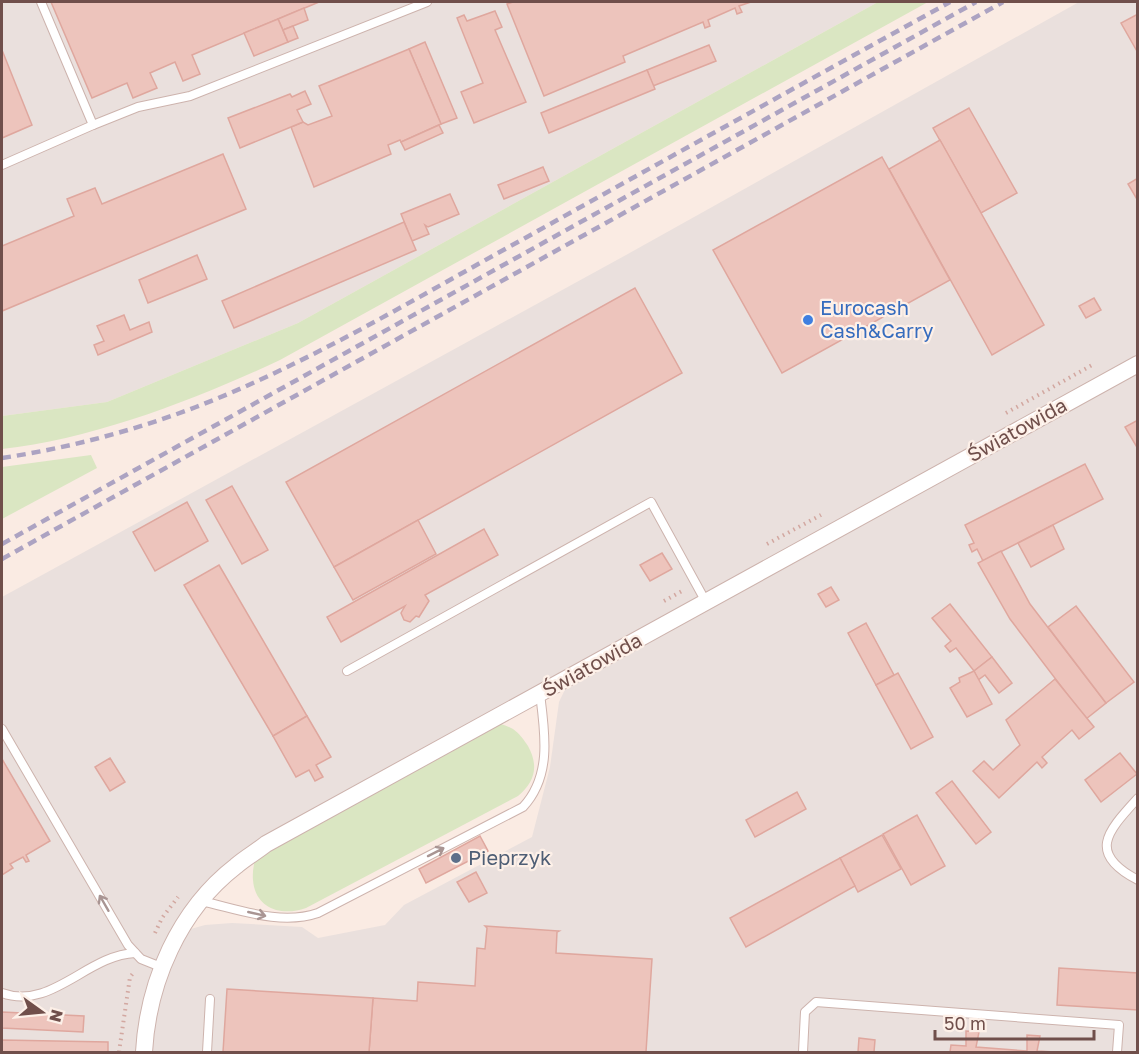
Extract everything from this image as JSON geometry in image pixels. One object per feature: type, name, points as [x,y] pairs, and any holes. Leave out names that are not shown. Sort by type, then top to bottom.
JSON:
[{"type":"street","name":"Światowida","points":[[144,1053],[145,1031],[151,999],[161,967],[179,932],[200,901],[234,867],[266,844],[1137,364]]},
{"type":"lane","points":[[40,2],[93,125]]},
{"type":"lane","points":[[2,165],[138,107],[190,96],[427,2]]},
{"type":"lane","points":[[347,671],[651,502],[706,602]]},
{"type":"lane","points":[[200,901],[277,918],[306,917],[318,913],[523,807],[538,786],[543,769],[545,738],[540,694]]},
{"type":"lane","points":[[2,729],[128,945],[141,959],[161,967]]},
{"type":"lane","points":[[1137,798],[1115,824],[1107,840],[1106,849],[1109,859],[1115,866],[1137,880]]},
{"type":"lane","points":[[2,993],[22,997],[38,994],[116,956],[135,952]]},
{"type":"lane","points":[[207,1053],[210,999]]},
{"type":"lane","points":[[803,1053],[805,1012],[816,1002],[1119,1025],[1118,1053]]},
{"type":"path","points":[[1074,375],[1103,359]]},
{"type":"path","points":[[119,1053],[130,977]]},
{"type":"shaded area","points":[[2,2],[878,2],[298,323],[107,402],[2,416]]},
{"type":"shaded area","points":[[1079,2],[1137,2],[1137,1052],[2,1052],[2,597],[626,255]],"holes":[[[571,677],[559,702],[550,767],[532,837],[404,905],[385,925],[318,938],[302,927],[232,923],[205,925],[180,932],[266,844]]]},
{"type":"green space","points":[[878,2],[928,2],[280,360],[180,403],[109,427],[37,444],[2,449],[2,416],[107,402],[298,323]]},
{"type":"green space","points":[[91,455],[97,468],[2,519],[2,467]]},
{"type":"green space","points":[[490,721],[505,725],[515,731],[525,741],[531,753],[534,773],[524,791],[518,796],[306,908],[287,911],[264,904],[255,890],[253,876],[257,851]]},
{"type":"building","points":[[51,2],[319,2],[192,55],[200,74],[183,81],[175,62],[150,73],[157,88],[133,98],[127,83],[92,98]]},
{"type":"building","points":[[513,2],[751,2],[739,6],[742,12],[737,14],[735,8],[708,20],[710,26],[705,28],[703,22],[623,56],[625,62],[544,96],[507,4]]},
{"type":"building","points":[[304,8],[308,20],[283,30],[278,19]]},
{"type":"building","points":[[495,11],[502,27],[495,30],[526,102],[474,123],[461,92],[483,83],[457,18],[464,15],[467,21]]},
{"type":"building","points":[[1138,14],[1138,53],[1121,23]]},
{"type":"building","points":[[278,19],[288,42],[254,56],[244,33]]},
{"type":"building","points":[[293,26],[298,38],[288,42],[283,30]]},
{"type":"building","points":[[425,42],[457,118],[441,124],[409,49]]},
{"type":"building","points":[[709,45],[716,61],[653,86],[647,70]]},
{"type":"building","points":[[409,49],[441,124],[401,142],[400,140],[388,145],[391,154],[314,187],[291,127],[303,122],[308,125],[332,116],[319,86]]},
{"type":"building","points":[[2,50],[32,125],[2,138]]},
{"type":"building","points":[[647,70],[655,89],[549,133],[541,113]]},
{"type":"building","points":[[305,91],[311,104],[297,110],[303,122],[240,148],[228,118],[290,94],[292,97]]},
{"type":"building","points":[[969,108],[1017,193],[981,213],[933,128]]},
{"type":"building","points":[[439,125],[443,133],[405,150],[401,142]]},
{"type":"building","points":[[940,140],[1044,325],[992,355],[889,169]]},
{"type":"building","points":[[223,154],[246,209],[2,311],[2,246],[74,216],[67,199],[95,188],[102,204]]},
{"type":"building","points":[[882,157],[950,280],[782,373],[713,250]]},
{"type":"building","points":[[543,167],[549,181],[504,199],[498,185]]},
{"type":"building","points":[[1138,178],[1138,201],[1128,184]]},
{"type":"building","points":[[450,194],[459,214],[428,227],[425,225],[429,234],[412,241],[401,214]]},
{"type":"building","points":[[404,222],[416,250],[234,328],[222,301]]},
{"type":"building","points":[[197,255],[207,279],[148,303],[139,280]]},
{"type":"building","points":[[635,288],[682,373],[334,567],[286,482]]},
{"type":"building","points":[[1094,298],[1101,310],[1086,318],[1079,306]]},
{"type":"building","points":[[124,315],[130,330],[149,322],[152,332],[98,355],[94,345],[104,341],[97,326]]},
{"type":"building","points":[[1138,420],[1138,449],[1125,427]]},
{"type":"building","points":[[1085,464],[1103,499],[983,561],[977,549],[972,552],[969,545],[974,543],[965,525]]},
{"type":"building","points":[[232,486],[268,550],[242,564],[206,500]]},
{"type":"building","points":[[187,502],[208,541],[155,571],[133,532]]},
{"type":"building","points":[[418,520],[436,554],[353,600],[334,567]]},
{"type":"building","points":[[1053,525],[1064,549],[1031,567],[1018,543]]},
{"type":"building","points":[[484,529],[498,555],[425,595],[429,601],[419,617],[416,616],[410,622],[404,620],[401,613],[405,606],[341,642],[327,617]]},
{"type":"building","points":[[1001,551],[1030,604],[1106,703],[1086,719],[1010,619],[978,563]]},
{"type":"building","points":[[662,553],[672,569],[650,581],[640,565]]},
{"type":"building","points":[[219,565],[307,716],[273,736],[184,585]]},
{"type":"building","points":[[831,587],[839,600],[826,607],[818,594]]},
{"type":"building","points":[[950,604],[992,657],[974,671],[956,648],[950,652],[945,646],[951,641],[932,618]]},
{"type":"building","points":[[1076,606],[1134,682],[1106,703],[1048,627]]},
{"type":"building","points":[[866,623],[894,675],[876,685],[848,633]]},
{"type":"building","points":[[992,657],[1012,683],[999,693],[985,675],[978,680],[974,671]]},
{"type":"building","points":[[974,671],[992,704],[967,717],[950,688],[960,682],[959,678]]},
{"type":"building","points":[[898,673],[933,737],[911,749],[876,685]]},
{"type":"building","points":[[1055,679],[1094,727],[1079,739],[1072,730],[1042,757],[1047,763],[1042,768],[1037,762],[999,798],[973,771],[984,761],[993,770],[1020,745],[1006,720]]},
{"type":"building","points":[[307,716],[331,757],[316,765],[323,777],[315,781],[309,770],[296,777],[273,736]]},
{"type":"building","points":[[1120,753],[1137,774],[1101,802],[1085,780]]},
{"type":"building","points":[[110,758],[125,782],[110,791],[95,767]]},
{"type":"building","points":[[2,759],[50,841],[26,855],[29,861],[26,862],[23,857],[10,864],[13,868],[2,875]]},
{"type":"building","points":[[952,781],[991,832],[976,844],[936,793]]},
{"type":"building","points":[[797,792],[806,809],[755,837],[746,820]]},
{"type":"building","points":[[917,815],[945,866],[911,885],[883,834]]},
{"type":"building","points":[[882,835],[901,869],[858,892],[840,858]]},
{"type":"building","points":[[480,836],[488,851],[426,883],[419,869]]},
{"type":"building","points":[[840,858],[855,886],[746,947],[730,918]]},
{"type":"building","points":[[476,872],[487,893],[469,902],[457,882]]},
{"type":"building","points":[[485,926],[559,931],[557,932],[556,953],[652,959],[646,1052],[369,1052],[373,998],[417,1001],[418,982],[475,986],[477,948],[485,949],[487,928]]},
{"type":"building","points":[[1059,968],[1138,973],[1138,1010],[1057,1005]]},
{"type":"building","points":[[227,989],[373,998],[369,1052],[223,1052]]},
{"type":"building","points":[[2,1012],[84,1016],[83,1032],[2,1028]]},
{"type":"building","points":[[966,1031],[979,1032],[976,1047],[1027,1051],[1027,1035],[1040,1036],[1037,1051],[1055,1052],[950,1052],[951,1045],[966,1046]]},
{"type":"building","points":[[859,1038],[875,1040],[874,1052],[858,1052]]},
{"type":"building","points":[[2,1040],[108,1042],[108,1052],[2,1052]]},
{"type":"railway","points":[[2,458],[76,444],[148,424],[196,407],[281,370],[405,305],[950,2]]},
{"type":"railway","points":[[2,544],[976,2]]},
{"type":"railway","points":[[2,559],[1003,2]]},
{"type":"place","name":"Eurocash Cash&Carry","points":[[808,320]]},
{"type":"place","name":"Pieprzyk","points":[[456,858]]}]
